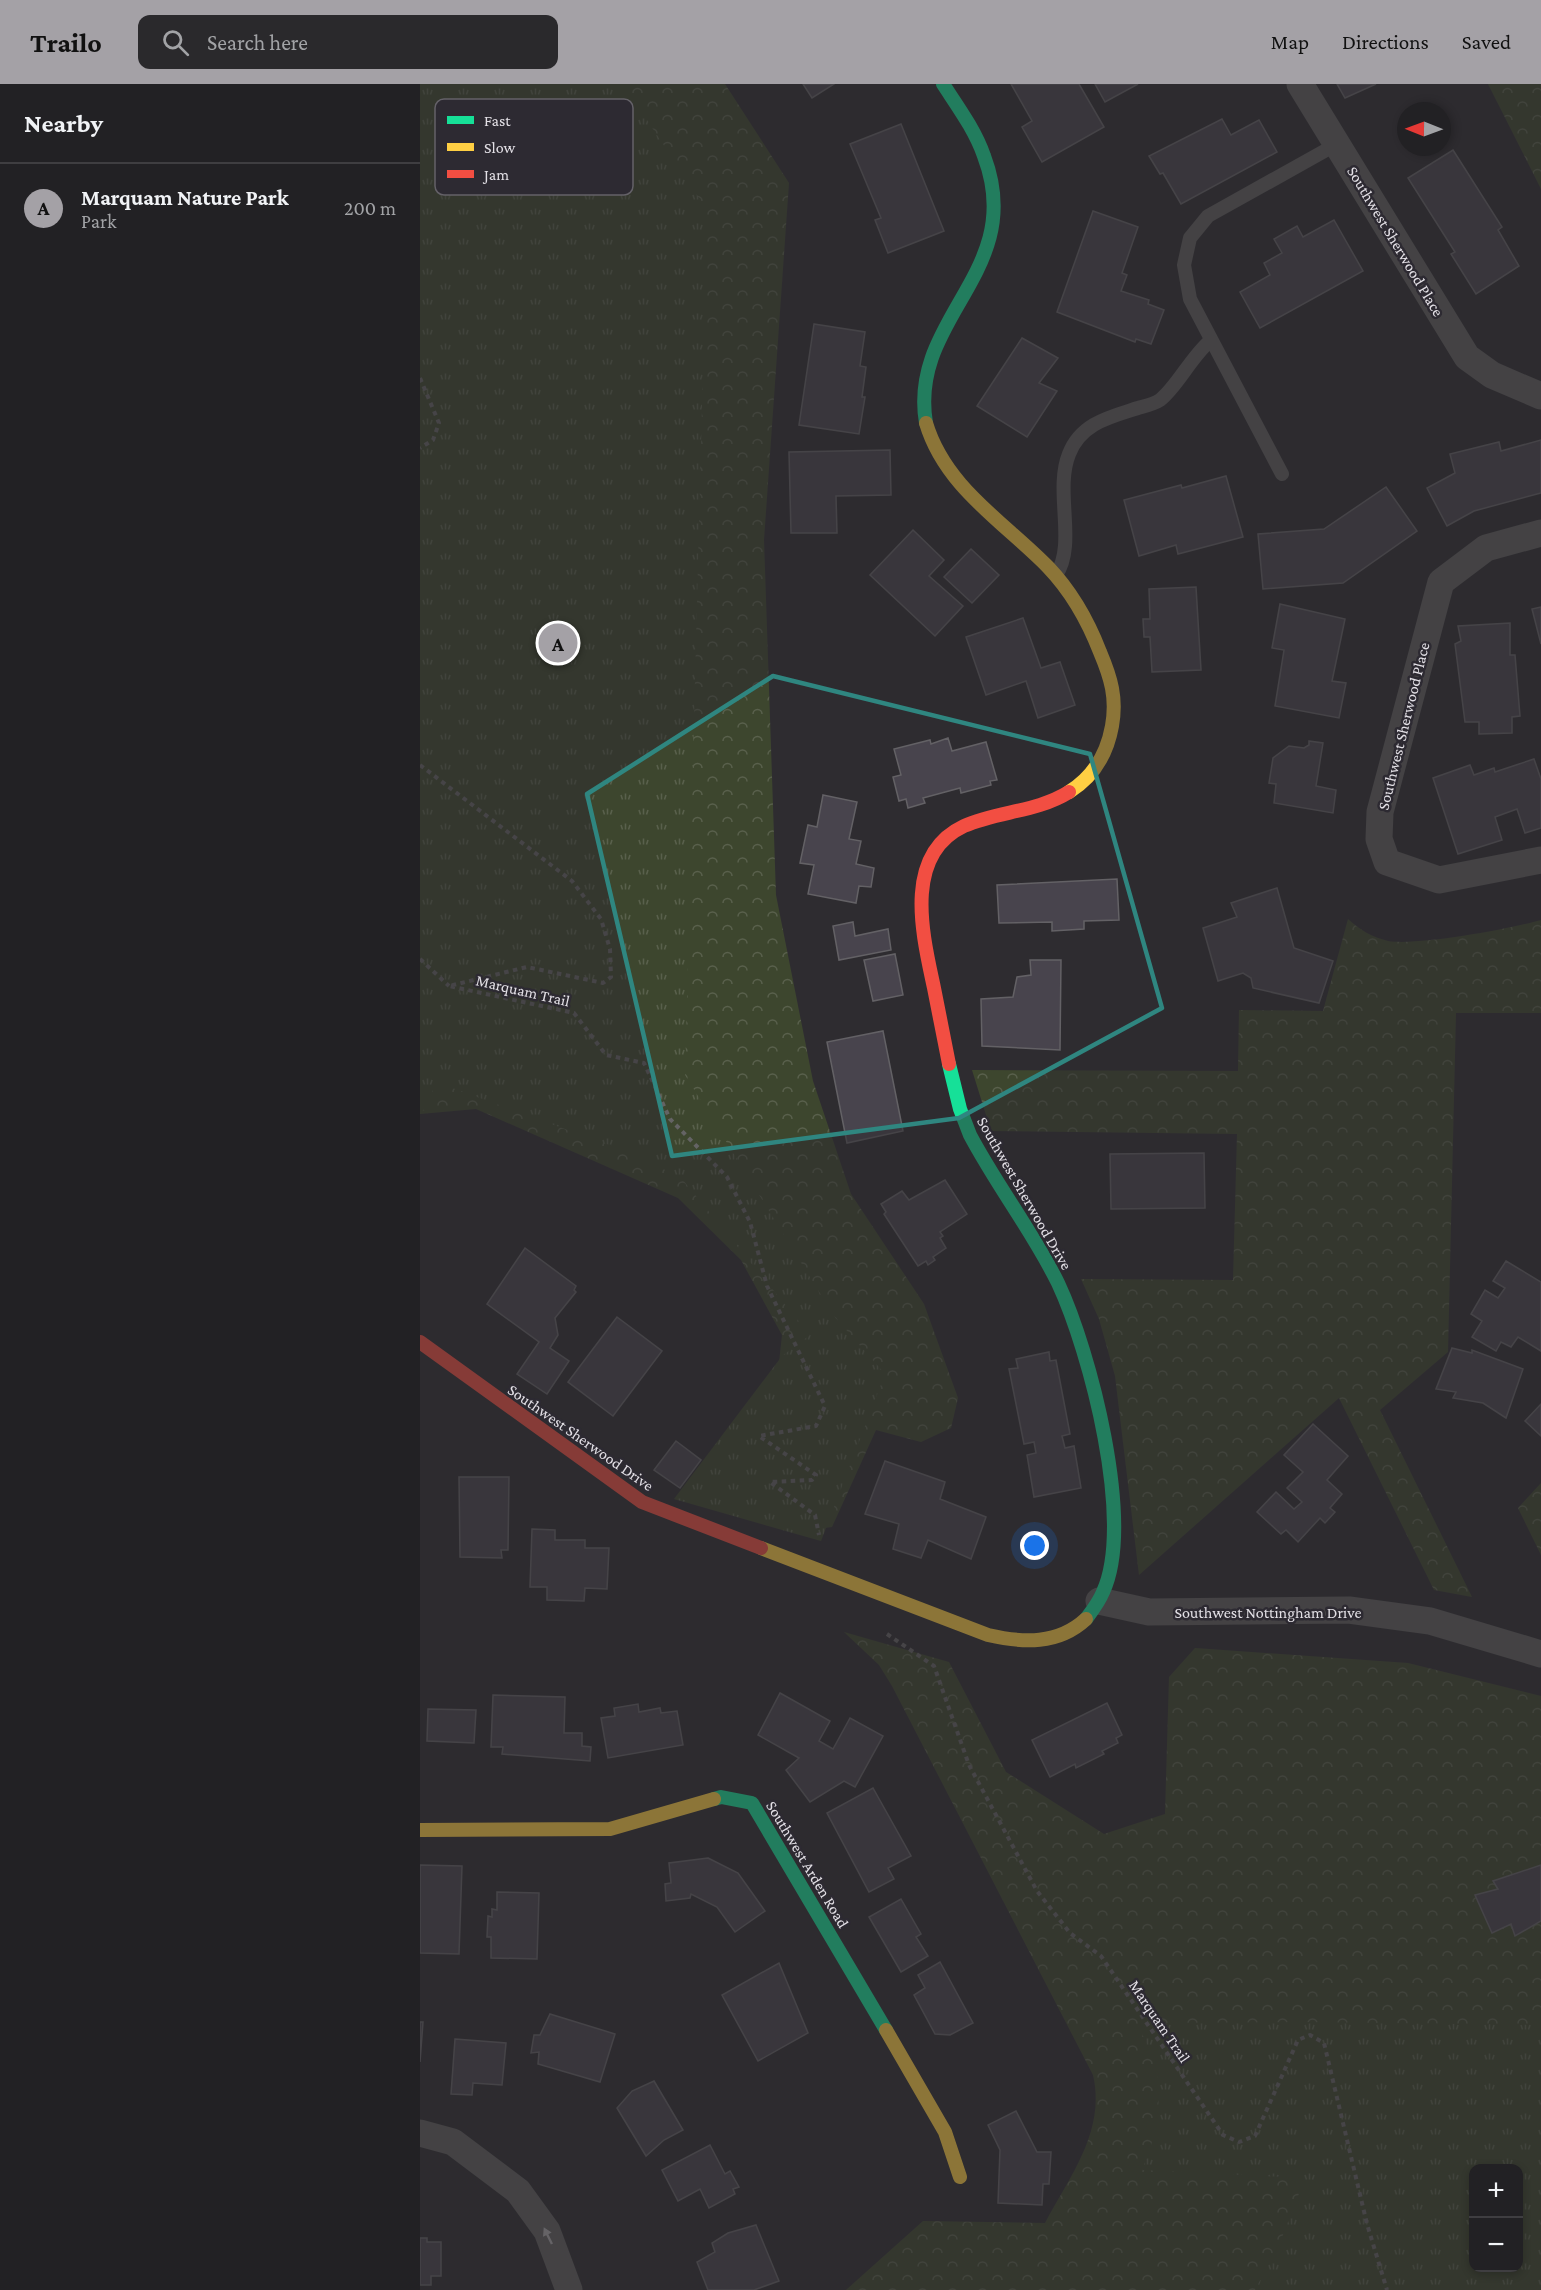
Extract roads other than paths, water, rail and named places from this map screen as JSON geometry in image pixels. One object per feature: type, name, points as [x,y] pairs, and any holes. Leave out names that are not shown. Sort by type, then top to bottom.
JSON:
[{"type":"street","name":"Southwest Sherwood Drive","points":[[420,1342],[615,1483],[661,1510],[828,1571],[988,1635],[1040,1641],[1058,1636],[1089,1618],[1100,1601],[1107,1583],[1110,1558],[1113,1522],[1112,1477],[1109,1450],[1083,1348],[1059,1284],[980,1151],[959,1110],[920,915],[928,864],[939,847],[956,831],[969,824],[1043,807],[1062,798],[1094,771],[1103,755],[1115,713],[1115,694],[1095,638],[1056,576],[974,500],[937,451],[927,428],[921,389],[927,365],[935,343],[983,262],[993,220],[993,192],[988,165],[969,126],[943,84]]},
{"type":"street","name":"Southwest Sherwood Place","points":[[1300,84],[1467,357],[1492,375],[1541,396]]},
{"type":"street","name":"Southwest Sherwood Place","points":[[1541,532],[1486,548],[1441,582],[1380,812],[1379,839],[1387,862],[1439,879],[1541,860]]},
{"type":"street","name":"Southwest Nottingham Drive","points":[[1100,1601],[1149,1612],[1349,1610],[1430,1621],[1541,1654]]},
{"type":"street","name":"Southwest Arden Road","points":[[420,1830],[600,1830],[638,1822],[721,1797],[752,1803],[765,1821],[945,2132],[960,2176]]},
{"type":"street","points":[[420,2133],[453,2142],[518,2191],[547,2231],[569,2290]]},
{"type":"lane","points":[[1282,474],[1210,341],[1185,283],[1184,265],[1190,238],[1208,216],[1336,144]]},
{"type":"lane","points":[[1056,576],[1064,558],[1062,486],[1068,456],[1074,442],[1092,424],[1158,402],[1196,353],[1210,341]]},
{"type":"place","name":"Marquam Nature Park","points":[[558,643]]}]
